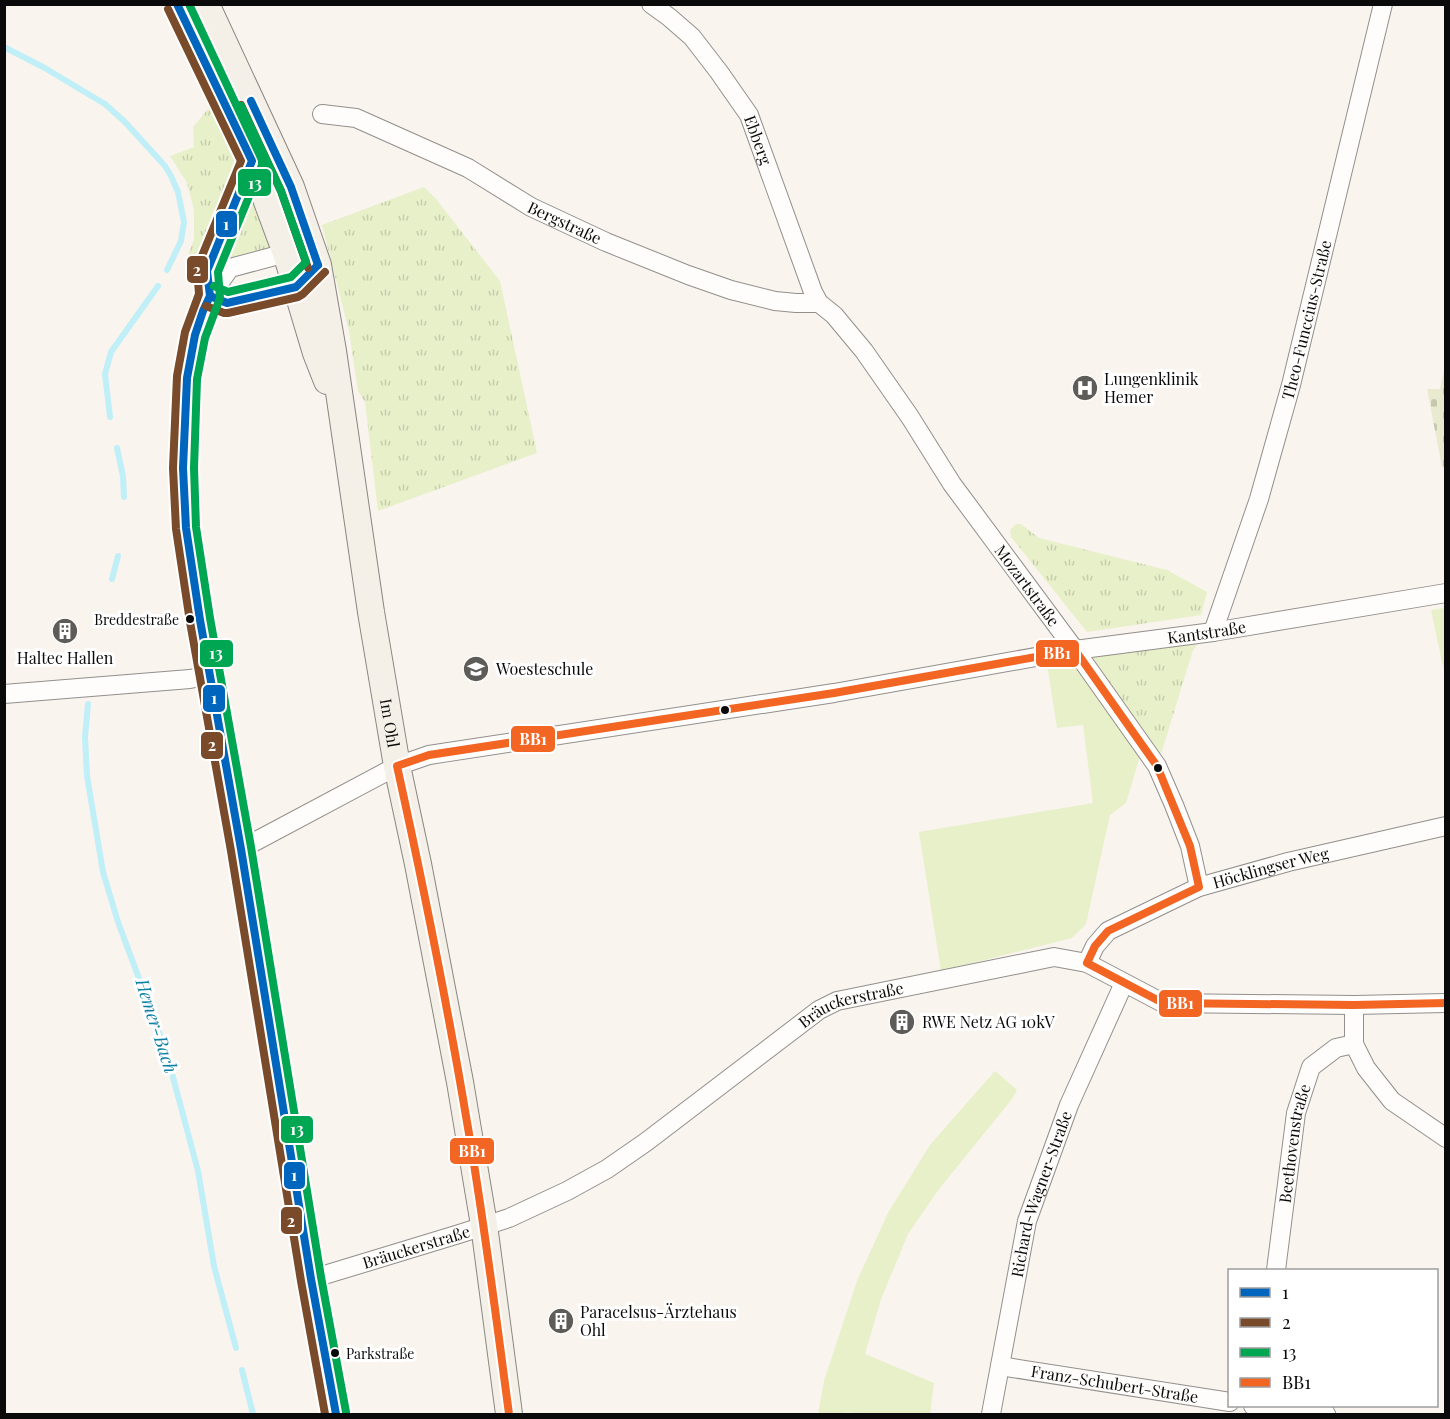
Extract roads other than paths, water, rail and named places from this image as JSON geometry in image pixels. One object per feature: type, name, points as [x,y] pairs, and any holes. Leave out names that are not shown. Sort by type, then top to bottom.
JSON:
[{"type":"main road","name":"Im Ohl","points":[[177,4],[252,161],[286,254],[316,353],[342,421]]},
{"type":"main road","name":"Im Ohl","points":[[206,4],[291,187],[318,265],[397,766],[460,1082],[484,1225],[509,1414]]},
{"type":"street","name":"Ebberg","points":[[651,4],[692,37],[749,116],[819,303]]},
{"type":"street","name":"Theo-Funccius-Straße","points":[[1213,632],[1259,499],[1291,385],[1383,4]]},
{"type":"street","name":"Bergstraße","points":[[322,114],[356,118],[468,168],[531,207],[606,242],[688,275],[731,290],[775,301],[819,303]]},
{"type":"street","points":[[210,296],[207,271],[252,161]]},
{"type":"street","points":[[210,296],[227,303],[296,287],[318,265],[286,254],[230,268],[210,296],[195,335],[187,378],[183,468],[186,528],[311,1279],[336,1414]]},
{"type":"street","name":"Mozartstraße","points":[[819,303],[834,315],[864,351],[910,417],[952,484],[1157,765],[1190,846],[1199,888]]},
{"type":"street","name":"Kantstraße","points":[[241,849],[397,766],[429,755],[834,693],[1075,650],[1213,632],[1446,593]]},
{"type":"street","points":[[4,694],[179,680],[210,675]]},
{"type":"street","name":"Höcklingser Weg","points":[[1087,963],[1095,946],[1108,931],[1199,888],[1288,862],[1446,826]]},
{"type":"street","name":"Bräuckerstraße","points":[[311,1279],[509,1218],[567,1191],[607,1169],[646,1143],[819,1010],[837,1001],[1054,957],[1087,963],[1163,1003],[1354,1005],[1446,1003]]},
{"type":"street","name":"Richard-Wagner-Straße","points":[[991,1414],[1027,1221],[1069,1105],[1124,983]]},
{"type":"street","points":[[1354,1005],[1354,1044],[1366,1068],[1392,1101],[1446,1138]]},
{"type":"street","name":"Beethovenstraße","points":[[1276,1269],[1296,1113],[1311,1067],[1336,1048],[1354,1044]]},
{"type":"street","name":"Franz-Schubert-Straße","points":[[1000,1366],[1228,1402]]},
{"type":"street","points":[[1257,1408],[1326,1414]]},
{"type":"waterway","name":"Hemer-Bach","points":[[4,47],[105,104],[125,122],[165,166],[178,192],[184,222],[181,241],[167,270]]},
{"type":"waterway","name":"Hemer-Bach","points":[[110,417],[105,374],[111,352],[158,286]]},
{"type":"waterway","name":"Hemer-Bach","points":[[117,448],[123,476],[124,497]]},
{"type":"waterway","name":"Hemer-Bach","points":[[112,579],[118,556]]},
{"type":"waterway","name":"Hemer-Bach","points":[[88,704],[85,737],[87,776],[103,872],[118,922],[166,1051],[198,1171],[214,1266],[236,1348]]},
{"type":"waterway","name":"Hemer-Bach","points":[[242,1370],[253,1414]]},
{"type":"place","name":"Lungenklinik Hemer","points":[[1085,388]]},
{"type":"place","name":"Breddestraße","points":[[190,619]]},
{"type":"place","name":"Haltec Hallen","points":[[65,631]]},
{"type":"place","name":"Woesteschule","points":[[476,669]]},
{"type":"place","name":"RWE Netz AG 10kV","points":[[902,1022]]},
{"type":"place","name":"Paracelsus-Ärztehaus Ohl","points":[[561,1321]]},
{"type":"place","name":"Parkstraße","points":[[335,1353]]}]
